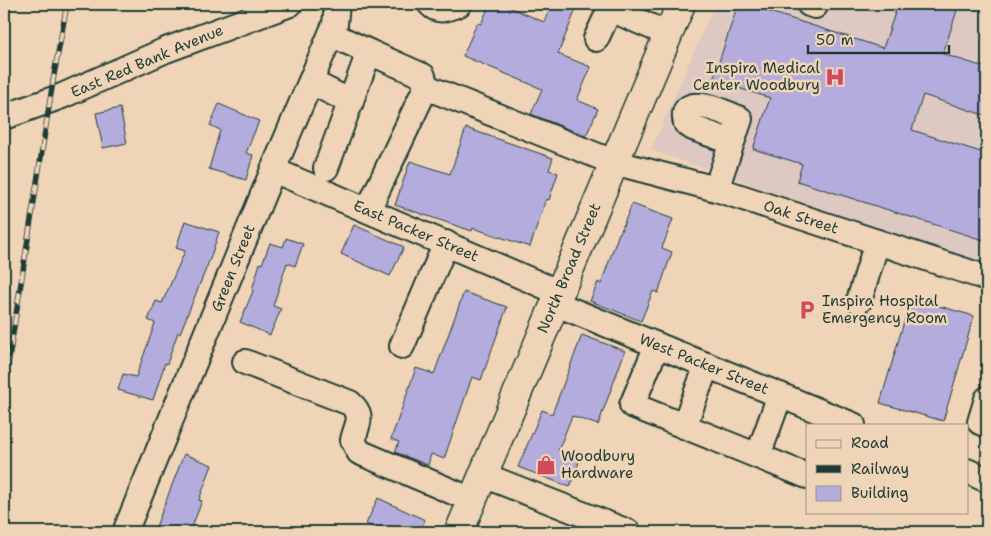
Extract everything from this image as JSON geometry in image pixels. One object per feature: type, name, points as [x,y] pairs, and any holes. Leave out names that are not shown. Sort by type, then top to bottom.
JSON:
[{"type":"main road","name":"North Broad Street","points":[[459,532],[556,297],[681,4]]},
{"type":"street","name":"East Red Bank Avenue","points":[[4,117],[62,96],[166,50],[290,4]]},
{"type":"street","name":"Green Street","points":[[125,532],[273,170],[331,34],[335,24],[337,4]]},
{"type":"street","points":[[430,4],[434,8],[441,10],[459,4]]},
{"type":"street","points":[[596,39],[612,5],[668,34]]},
{"type":"street","points":[[331,34],[423,76],[426,87],[368,210]]},
{"type":"street","points":[[326,168],[370,52]]},
{"type":"street","points":[[311,82],[351,102]]},
{"type":"street","name":"Oak Street","points":[[426,87],[613,162],[716,189],[987,278]]},
{"type":"street","points":[[716,189],[732,142]]},
{"type":"street","name":"East Packer Street","points":[[273,170],[446,243],[556,297]]},
{"type":"street","points":[[402,346],[446,243]]},
{"type":"street","points":[[865,298],[884,244]]},
{"type":"street","name":"West Packer Street","points":[[556,297],[657,345],[780,395],[839,422]]},
{"type":"street","points":[[657,345],[632,405],[806,476]]},
{"type":"street","points":[[245,362],[350,402],[358,410],[360,419],[353,440],[359,452],[472,500]]},
{"type":"street","points":[[684,426],[708,366]]},
{"type":"street","points":[[758,456],[780,395]]},
{"type":"street","points":[[987,400],[980,422],[987,425]]},
{"type":"street","points":[[968,471],[987,480]]},
{"type":"street","points":[[483,475],[628,532]]},
{"type":"shaded area","name":"Inspira Medical Center Woodbury","points":[[715,4],[987,4],[987,265],[651,150]]},
{"type":"building","points":[[490,4],[502,4],[544,22],[552,4],[578,4],[558,54],[591,67],[577,100],[598,109],[586,136],[531,114],[542,89],[463,56],[477,23],[481,24]]},
{"type":"building","name":"Inspira Medical Center Woodbury","points":[[738,4],[745,4],[883,48],[898,4],[959,4],[943,54],[987,68],[987,116],[923,95],[912,130],[987,154],[987,226],[983,240],[797,181],[802,164],[753,149],[770,98],[713,80]]},
{"type":"building","points":[[219,104],[259,121],[246,153],[253,155],[246,180],[209,169],[220,130],[210,125]]},
{"type":"building","points":[[120,108],[127,143],[103,148],[96,113]]},
{"type":"building","points":[[466,128],[553,158],[549,170],[558,173],[549,200],[546,199],[530,247],[473,228],[472,231],[395,205],[410,161],[450,174]]},
{"type":"building","points":[[632,204],[673,219],[662,248],[672,252],[658,293],[653,291],[641,321],[590,301],[598,282],[601,284],[619,233]]},
{"type":"building","points":[[185,221],[219,232],[180,333],[178,332],[167,364],[165,363],[153,400],[118,390],[123,374],[136,377],[155,323],[148,320],[156,301],[162,303],[185,251],[176,248]]},
{"type":"building","points":[[354,225],[404,247],[390,276],[341,254]]},
{"type":"building","points":[[286,238],[303,244],[295,266],[287,263],[273,306],[281,309],[270,335],[240,322],[253,291],[260,263],[262,264],[270,243],[283,247]]},
{"type":"building","points":[[464,292],[507,307],[481,380],[472,377],[444,459],[431,454],[428,465],[395,452],[399,442],[391,439],[416,368],[434,374]]},
{"type":"building","points":[[911,298],[974,316],[943,421],[880,403]]},
{"type":"building","points":[[582,335],[625,351],[598,425],[572,416],[558,451],[580,459],[570,487],[518,467],[542,410],[552,414]]},
{"type":"building","points":[[184,454],[212,465],[199,500],[202,501],[190,532],[154,532]]},
{"type":"building","points":[[378,498],[425,520],[419,532],[384,532],[366,524]]},
{"type":"railway","points":[[4,390],[67,4]]},
{"type":"place","name":"Inspira Medical Center Woodbury","points":[[835,77]]},
{"type":"place","name":"Inspira Hospital Emergency Room","points":[[807,310]]},
{"type":"place","name":"Woodbury Hardware","points":[[546,465]]}]
